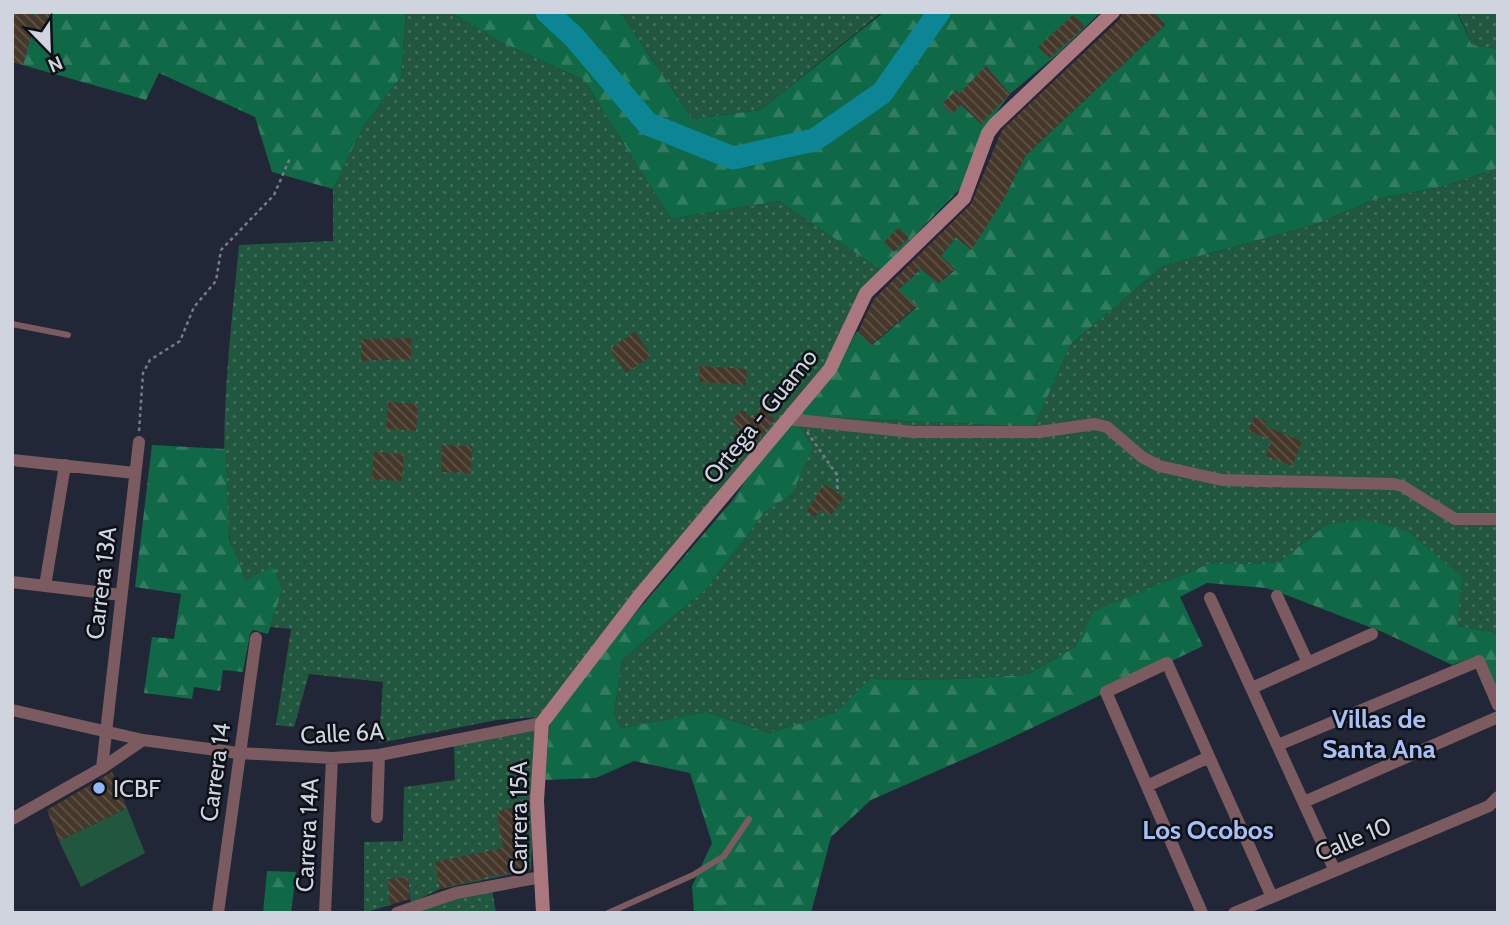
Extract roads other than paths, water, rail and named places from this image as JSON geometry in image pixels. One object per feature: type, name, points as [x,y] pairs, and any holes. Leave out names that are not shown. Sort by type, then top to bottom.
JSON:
[{"type":"street","name":"Ortega - Guamo","points":[[542,723],[640,595],[793,420],[835,362],[866,293],[964,198],[988,132],[1113,12]]},
{"type":"street","points":[[793,420],[913,432],[1039,432],[1096,424],[1107,427],[1142,457],[1159,466],[1222,480],[1393,484],[1402,486],[1455,519],[1498,519]]},
{"type":"street","name":"Carrera 13A","points":[[102,768],[139,442]]},
{"type":"street","points":[[12,460],[135,473]]},
{"type":"street","points":[[45,586],[65,465]]},
{"type":"street","points":[[12,582],[121,595]]},
{"type":"street","points":[[1277,596],[1308,663]]},
{"type":"street","points":[[1210,598],[1334,869]]},
{"type":"street","points":[[1252,688],[1372,634]]},
{"type":"street","name":"Carrera 14","points":[[218,913],[256,638]]},
{"type":"street","points":[[1278,745],[1479,660],[1498,705]]},
{"type":"street","points":[[1202,913],[1106,692],[1167,663],[1271,895]]},
{"type":"street","name":"Calle 6A","points":[[12,709],[143,740],[238,753],[332,758],[379,755],[542,723]]},
{"type":"street","points":[[1304,802],[1498,717]]},
{"type":"street","name":"Carrera 15A","points":[[542,723],[537,801],[543,913]]},
{"type":"street","points":[[12,819],[102,768],[143,740]]},
{"type":"street","points":[[377,817],[379,755]]},
{"type":"street","points":[[1147,786],[1209,757]]},
{"type":"street","name":"Carrera 14A","points":[[324,913],[332,758]]},
{"type":"street","name":"Calle 10","points":[[1234,913],[1493,802]]},
{"type":"street","points":[[397,913],[456,893],[541,877]]},
{"type":"lane","points":[[12,324],[68,335]]},
{"type":"lane","points":[[608,913],[693,875],[724,856],[749,819]]},
{"type":"waterway","points":[[547,12],[574,37],[648,124],[733,158],[814,140],[882,93],[939,12]]},
{"type":"place","name":"ICBF","points":[[99,788]]},
{"type":"district","name":"Villas de Santa Ana","points":[[1379,734]]},
{"type":"district","name":"Los Ocobos","points":[[1208,830]]}]
